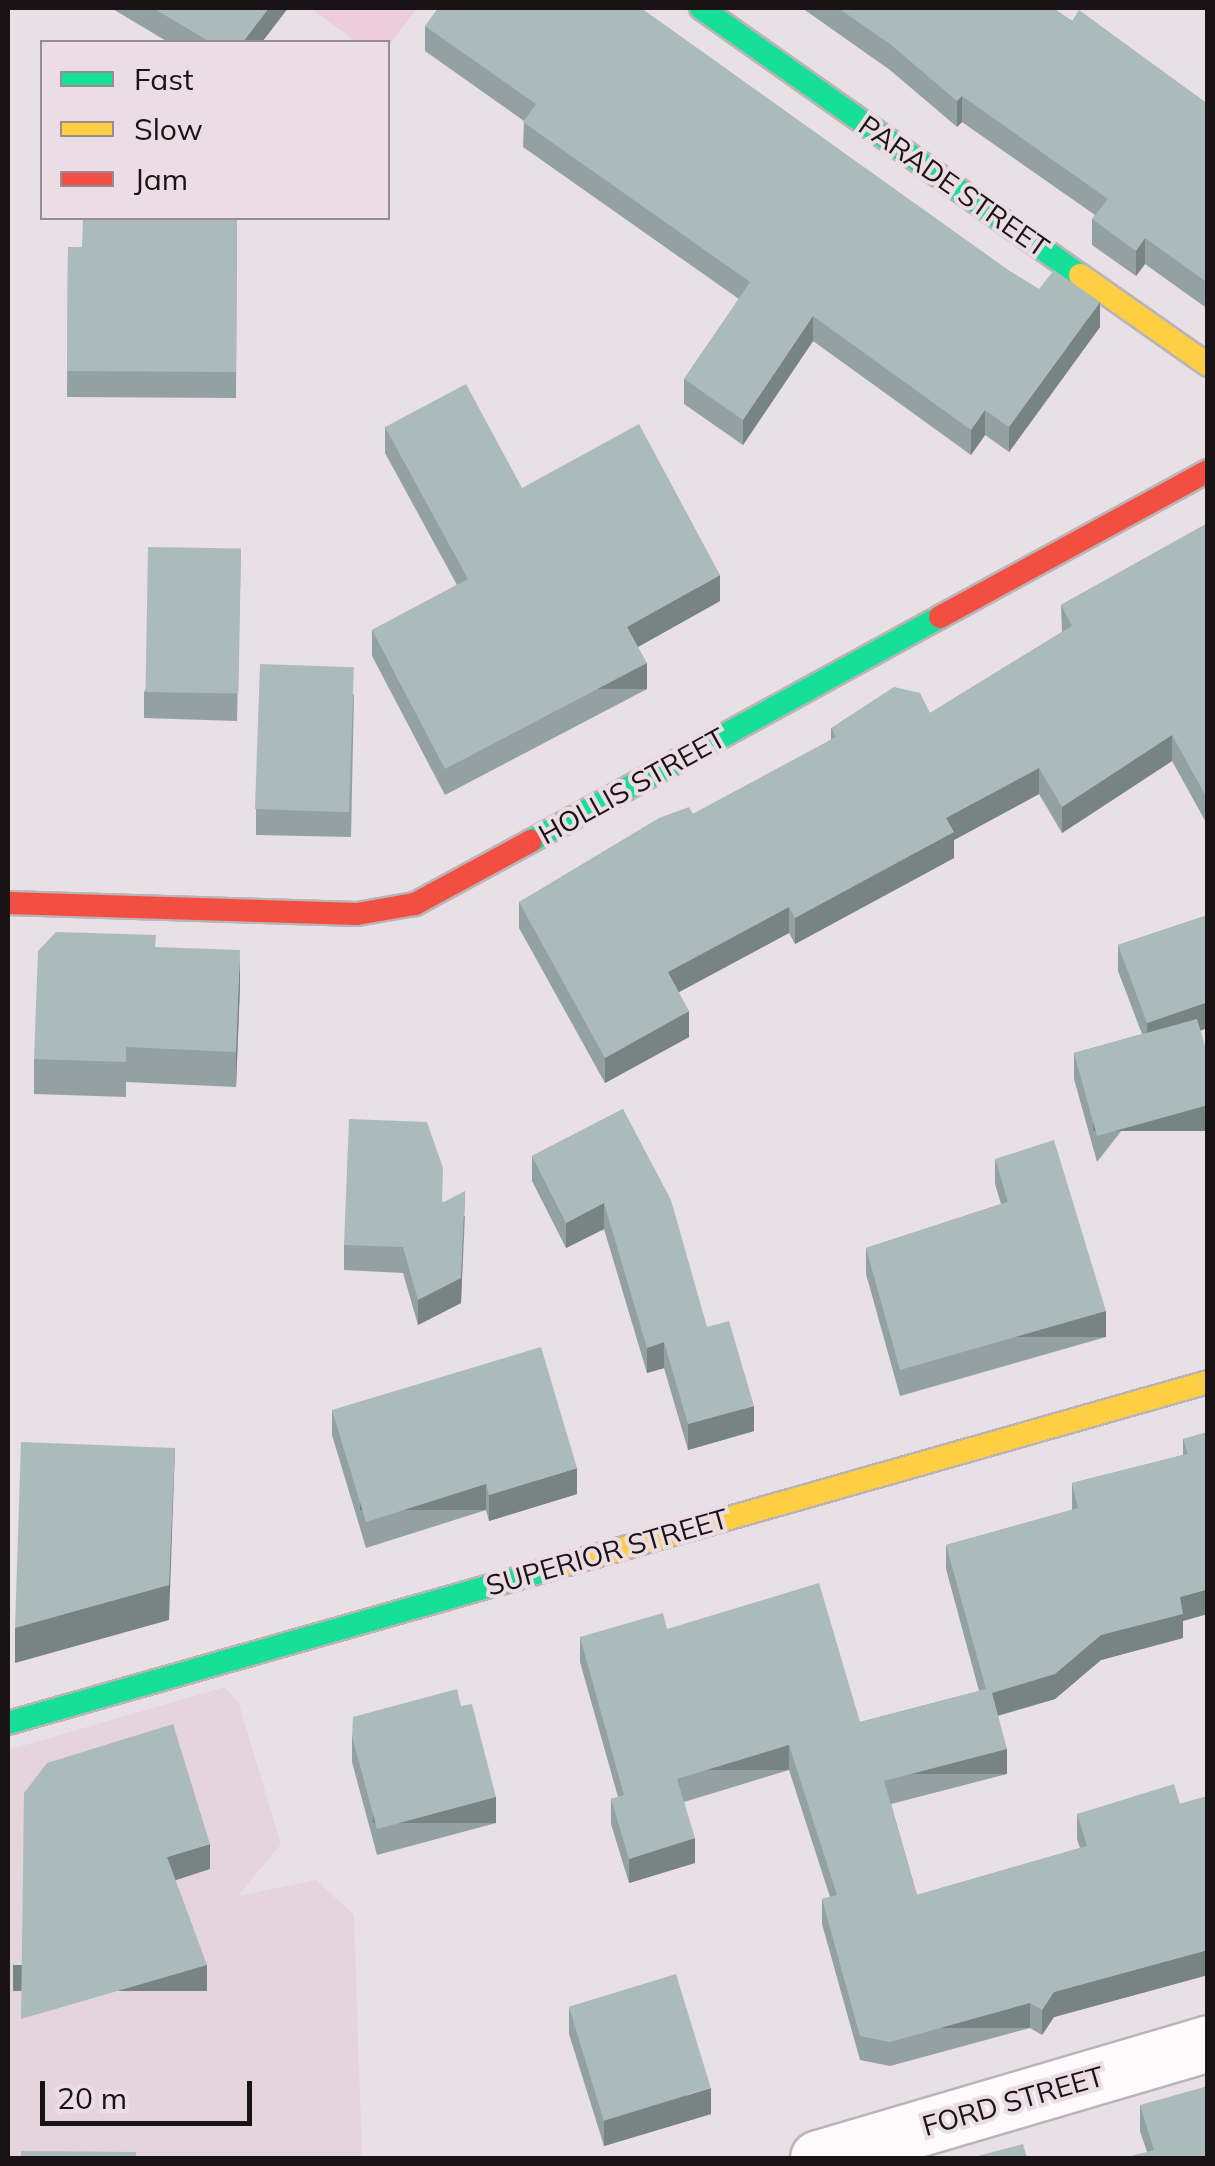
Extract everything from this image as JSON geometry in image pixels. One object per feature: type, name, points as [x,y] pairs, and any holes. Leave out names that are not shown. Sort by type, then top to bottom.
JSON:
[{"type":"street","name":"PARADE STREET","points":[[700,8],[1208,364]]},
{"type":"street","name":"HOLLIS STREET","points":[[8,903],[357,914],[415,904],[1208,471]]},
{"type":"street","name":"SUPERIOR STREET","points":[[8,1723],[1208,1382]]},
{"type":"street","name":"FORD STREET","points":[[818,2158],[1208,2044]]},
{"type":"shaded area","points":[[310,8],[417,8],[390,44],[390,40],[354,40]]},
{"type":"shaded area","points":[[225,1687],[239,1704],[281,1844],[238,1896],[316,1880],[354,1915],[362,2158],[8,2158],[8,1750]]},
{"type":"building","points":[[153,8],[269,8],[245,40],[207,40]]},
{"type":"building","points":[[438,8],[641,8],[1011,272],[1039,289],[1054,270],[1100,302],[1009,427],[985,410],[971,430],[813,316],[743,420],[684,379],[750,282],[523,122],[536,104],[425,26]]},
{"type":"building","points":[[838,8],[1053,8],[1072,21],[1079,10],[1208,104],[1208,283],[1145,238],[1136,251],[1092,219],[1108,199],[962,96],[957,101],[890,44]]},
{"type":"building","points":[[83,220],[237,220],[236,372],[67,371],[68,247],[82,247]]},
{"type":"building","points":[[466,384],[522,488],[639,424],[720,575],[627,627],[647,663],[445,769],[372,630],[468,579],[385,427]]},
{"type":"building","points":[[1208,523],[1208,800],[1172,735],[1062,807],[1039,768],[946,818],[954,832],[795,918],[789,907],[668,972],[689,1011],[605,1058],[519,902],[659,818],[689,807],[693,814],[836,737],[831,728],[894,687],[920,693],[930,713],[1072,626],[1061,605]]},
{"type":"building","points":[[148,547],[241,549],[238,694],[145,692]]},
{"type":"building","points":[[260,664],[354,667],[349,812],[255,809]]},
{"type":"building","points":[[1208,915],[1208,1002],[1147,1023],[1118,945]]},
{"type":"building","points":[[56,932],[156,935],[155,947],[240,950],[236,1052],[126,1047],[126,1062],[34,1059],[38,951]]},
{"type":"building","points":[[1197,1019],[1208,1056],[1208,1105],[1097,1136],[1074,1053]]},
{"type":"building","points":[[623,1109],[671,1200],[707,1327],[729,1321],[754,1406],[688,1424],[664,1342],[647,1348],[604,1203],[566,1223],[532,1156]]},
{"type":"building","points":[[349,1119],[427,1122],[443,1168],[442,1203],[465,1191],[461,1278],[418,1300],[403,1247],[344,1245]]},
{"type":"building","points":[[1054,1140],[1106,1311],[900,1370],[866,1248],[1008,1202],[995,1159]]},
{"type":"building","points":[[541,1347],[577,1468],[489,1495],[486,1484],[366,1522],[332,1410]]},
{"type":"building","points":[[1208,1432],[1208,1589],[1180,1597],[1183,1614],[1101,1635],[1055,1674],[992,1693],[1007,1749],[884,1781],[917,1895],[1087,1846],[1077,1814],[1174,1784],[1180,1804],[1208,1796],[1208,1950],[1054,1992],[1042,2010],[1030,2003],[890,2042],[860,2036],[822,1899],[837,1895],[789,1745],[677,1779],[695,1838],[629,1859],[611,1799],[624,1795],[580,1637],[663,1613],[667,1629],[819,1583],[860,1722],[986,1689],[946,1545],[1078,1508],[1072,1483],[1188,1454],[1183,1439]]},
{"type":"building","points":[[21,1442],[175,1448],[169,1585],[15,1628]]},
{"type":"building","points":[[457,1689],[461,1706],[472,1704],[496,1797],[377,1829],[352,1736],[353,1717]]},
{"type":"building","points":[[173,1724],[210,1844],[167,1857],[207,1965],[21,2019],[24,1793],[47,1763]]},
{"type":"building","points":[[676,1974],[711,2088],[604,2121],[569,2007]]},
{"type":"building","points":[[1208,2086],[1208,2158],[1124,2158],[1154,2150],[1140,2105]]},
{"type":"building","points":[[1023,2144],[1027,2158],[970,2158]]},
{"type":"building","points":[[21,2151],[136,2152],[136,2158],[21,2158]]},
{"type":"traffic: fast","points":[[701,8],[1080,275]]},
{"type":"traffic: fast","points":[[531,841],[940,617]]},
{"type":"traffic: fast","points":[[8,1723],[557,1567]]},
{"type":"traffic: slow","points":[[1080,275],[1208,365]]},
{"type":"traffic: slow","points":[[557,1567],[1208,1382]]},
{"type":"traffic: jam","points":[[940,617],[1208,471]]},
{"type":"traffic: jam","points":[[8,903],[357,914],[415,904],[531,841]]}]
